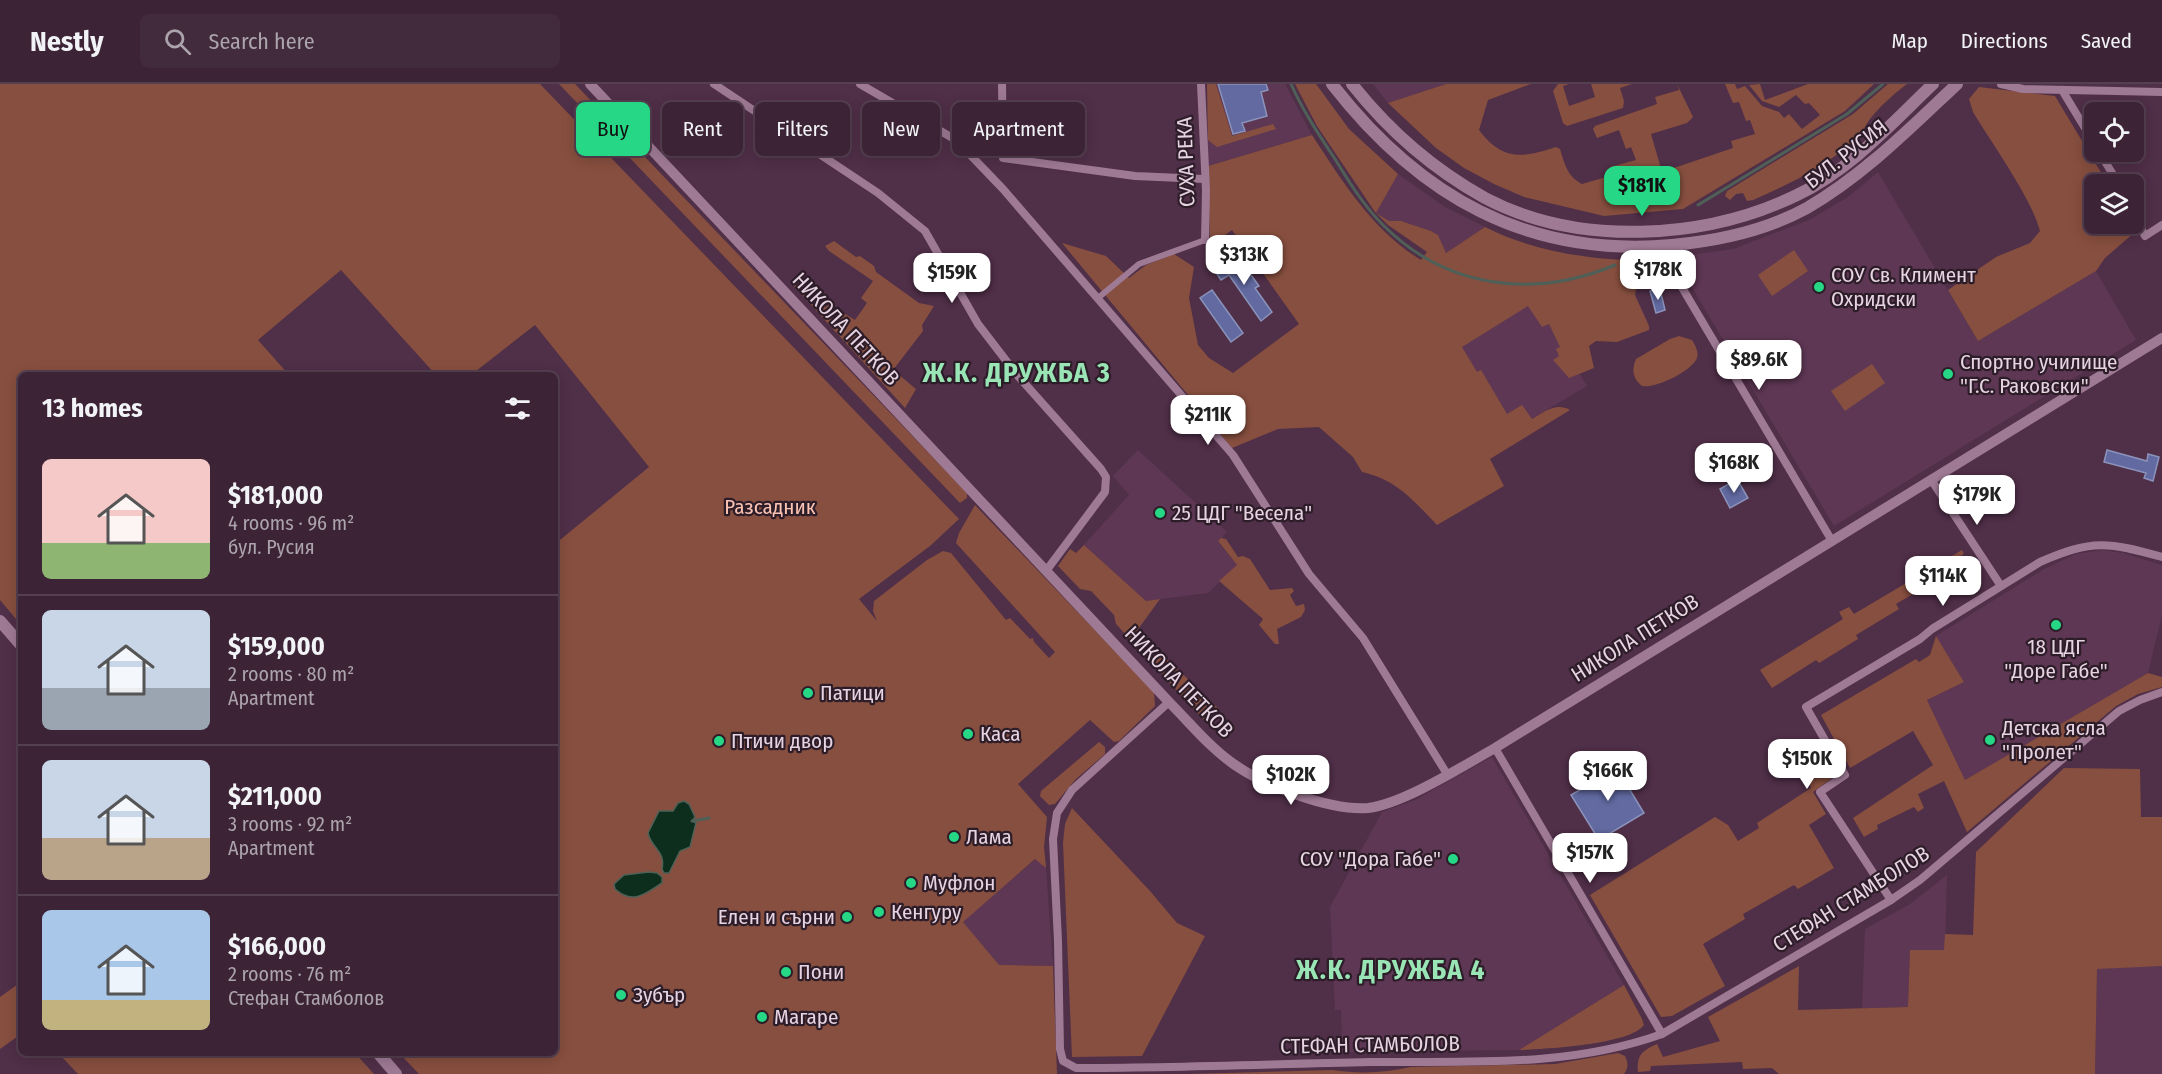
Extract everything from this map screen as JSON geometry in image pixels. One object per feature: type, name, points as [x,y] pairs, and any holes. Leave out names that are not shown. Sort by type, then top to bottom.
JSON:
[{"type":"main road","name":"БУЛ. РУСИЯ","points":[[1332,84],[1360,120],[1397,156],[1436,187],[1480,213],[1515,227],[1560,239],[1611,247],[1671,245],[1724,238],[1763,226],[1805,209],[1840,188],[1873,162],[1958,84]]},
{"type":"main road","name":"БУЛ. РУСИЯ","points":[[1352,84],[1371,109],[1407,145],[1445,174],[1487,199],[1520,212],[1563,224],[1612,231],[1649,232],[1720,223],[1798,195],[1831,175],[1863,150],[1933,84]]},
{"type":"main road","points":[[0,621],[18,642]]},
{"type":"main road","points":[[381,1056],[396,1074]]},
{"type":"street","name":"НИКОЛА ПЕТКОВ","points":[[590,84],[1169,702],[1234,765],[1262,780],[1320,801],[1348,807],[1369,808],[1411,794],[1495,748],[2162,338]]},
{"type":"street","points":[[714,84],[877,192],[925,231],[978,324],[1018,376],[1101,469],[1106,477],[1105,492],[1046,571]]},
{"type":"street","points":[[860,84],[956,140],[997,182],[1233,455],[1309,574],[1363,638],[1447,774]]},
{"type":"street","points":[[1002,84],[1003,158],[1136,176],[1204,179]]},
{"type":"street","name":"СУХА РЕКА","points":[[1201,84],[1206,190],[1205,240]]},
{"type":"street","points":[[2001,84],[2023,88],[2062,90],[2162,92]]},
{"type":"street","points":[[2062,90],[2084,126]]},
{"type":"street","points":[[2144,234],[2145,236],[2162,225]]},
{"type":"street","points":[[1098,298],[1139,264],[1205,240]]},
{"type":"street","points":[[1671,245],[1674,274],[1832,541]]},
{"type":"street","points":[[1932,481],[2001,586]]},
{"type":"street","points":[[1891,900],[1820,792],[1845,775],[1806,707],[1920,639],[1932,629],[2040,562],[2090,544],[2111,544],[2162,557]]},
{"type":"street","name":"СТЕФАН СТАМБОЛОВ","points":[[1169,702],[1072,790],[1057,813],[1053,839],[1060,1049],[1063,1061],[1076,1071],[1552,1059],[1632,1045],[1662,1034],[1891,900],[1946,860],[2118,711],[2162,692]]},
{"type":"street","points":[[1495,748],[1662,1034]]},
{"type":"shaded area","points":[[1207,84],[1285,84],[1312,135],[1208,166]]},
{"type":"shaded area","points":[[1373,84],[1446,84],[1388,103]]},
{"type":"shaded area","points":[[1878,172],[1978,341],[2096,271],[2136,340],[1834,526],[1684,274],[1682,256],[1733,249],[1809,220],[1848,197]]},
{"type":"shaded area","points":[[1398,174],[1445,207],[1485,227],[1446,253],[1438,235],[1431,231],[1401,221],[1389,221],[1376,213]]},
{"type":"shaded area","points":[[1531,295],[1587,386],[1458,463],[1404,374]]},
{"type":"shaded area","name":"25 ЦДГ \"Весела\"","points":[[1138,450],[1227,532],[1218,542],[1237,565],[1208,593],[1146,601],[1084,545],[1129,495],[1113,476]]},
{"type":"shaded area","points":[[2102,550],[2123,553],[2162,565],[2162,615],[2148,673],[1965,780],[1927,700],[1964,682],[1936,636],[2044,569],[2076,554]]},
{"type":"shaded area","name":"СОУ \"Дора Габе\"","points":[[1492,757],[1624,985],[1519,1050],[1342,1052],[1341,1010],[1335,1010],[1330,907],[1382,812],[1415,800]]},
{"type":"shaded area","points":[[684,801],[689,804],[695,817],[692,821],[696,823],[690,847],[680,851],[669,873],[664,873],[662,858],[648,833],[659,811],[673,811],[678,803]]},
{"type":"shaded area","points":[[1036,859],[1046,868],[1053,966],[999,965],[962,922]]},
{"type":"shaded area","points":[[657,873],[662,877],[662,883],[644,894],[633,897],[621,894],[615,889],[614,884],[624,875]]},
{"type":"shaded area","points":[[1947,875],[1945,950],[1910,950],[1908,1007],[1862,1008],[1865,929],[1910,904]]},
{"type":"shaded area","points":[[2162,966],[2162,1074],[2095,1074],[2097,968]]},
{"type":"green space","name":"Разсадник","points":[[0,84],[540,84],[576,121],[576,156],[609,156],[959,519],[930,546],[859,599],[877,621],[873,611],[874,601],[927,560],[943,551],[951,553],[1006,620],[1010,618],[1030,639],[1033,638],[1049,658],[1055,652],[956,543],[975,505],[1154,692],[1155,706],[1119,741],[1114,742],[1090,720],[1018,784],[1047,817],[1044,847],[1046,868],[1035,859],[963,922],[999,965],[1053,966],[1057,1074],[419,1074],[402,1056],[558,1056],[558,542],[649,467],[535,325],[475,372],[433,372],[341,270],[258,340],[286,372],[18,372],[18,621],[0,600]]},
{"type":"green space","points":[[559,84],[575,84],[592,102],[576,102]]},
{"type":"green space","points":[[1207,84],[1216,84],[1232,136],[1273,124],[1276,129],[1217,147],[1208,140]]},
{"type":"green space","points":[[1295,84],[1316,84],[1349,129],[1398,174],[1375,212],[1317,126]]},
{"type":"green space","points":[[1446,84],[1531,84],[1488,100],[1479,130],[1496,147],[1505,152],[1523,155],[1556,147],[1560,149],[1570,174],[1582,184],[1613,175],[1610,167],[1636,160],[1631,147],[1626,149],[1619,130],[1597,138],[1593,129],[1595,126],[1657,104],[1655,97],[1679,90],[1677,84],[1693,117],[1687,123],[1651,134],[1662,172],[1733,148],[1731,141],[1755,134],[1750,120],[1746,121],[1739,102],[1733,103],[1725,84],[1735,84],[1737,89],[1745,86],[1762,106],[1779,112],[1784,118],[1789,114],[1802,129],[1820,115],[1809,103],[1805,104],[1796,95],[1779,107],[1762,101],[1749,85],[1760,84],[1765,100],[1808,84],[1874,84],[1845,111],[1683,209],[1604,216],[1524,197],[1494,184],[1464,168],[1436,148],[1388,103]]},
{"type":"green space","points":[[1558,84],[1569,84],[1563,86],[1569,106],[1595,97],[1591,84],[1632,84],[1620,88],[1624,101],[1623,108],[1567,126],[1563,123],[1553,91]]},
{"type":"green space","points":[[1888,84],[1907,84],[1878,109],[1857,138],[1821,166],[1753,200],[1747,201],[1743,193],[1736,194],[1730,200],[1725,196],[1727,191],[1853,114]]},
{"type":"green space","points":[[1979,87],[2055,96],[2084,144],[2084,162],[2095,162],[2102,174],[2084,174],[2084,234],[2133,234],[2105,258],[2096,271],[1978,341],[1948,290],[1996,257],[2030,243],[2040,231],[2020,187],[1973,112],[1969,99]]},
{"type":"green space","points":[[1312,135],[1347,187],[1373,220],[1421,260],[1427,252],[1388,225],[1376,213],[1389,221],[1401,221],[1438,235],[1446,253],[1485,227],[1545,249],[1587,257],[1651,261],[1637,285],[1635,295],[1649,330],[1617,342],[1596,341],[1589,346],[1594,368],[1569,378],[1553,360],[1559,356],[1556,349],[1560,347],[1549,324],[1542,327],[1528,306],[1462,347],[1477,372],[1481,370],[1507,414],[1522,405],[1532,419],[1555,407],[1570,410],[1490,459],[1504,486],[1437,525],[1404,492],[1385,480],[1362,472],[1353,457],[1319,427],[1278,429],[1232,448],[1062,243],[1106,256],[1129,278],[1146,265],[1174,254],[1194,267],[1189,298],[1198,345],[1209,358],[1233,373],[1299,324],[1232,230],[1210,246],[1208,166]]},
{"type":"green space","points":[[628,156],[644,156],[967,493],[967,498],[960,503]]},
{"type":"green space","points":[[834,241],[856,257],[860,256],[874,266],[876,272],[919,303],[934,306],[922,325],[923,331],[893,370],[916,389],[905,408],[792,284],[792,282],[826,307],[829,304],[855,320],[867,303],[861,298],[873,281],[829,251],[825,246]]},
{"type":"green space","points":[[1794,250],[1808,271],[1772,296],[1758,275]]},
{"type":"green space","points":[[1679,336],[1692,340],[1697,351],[1694,363],[1664,382],[1642,386],[1634,374],[1636,359]]},
{"type":"green space","points":[[1872,364],[1885,383],[1845,411],[1831,391]]},
{"type":"green space","points":[[1221,538],[1226,539],[1238,557],[1243,556],[1250,559],[1270,590],[1292,588],[1294,591],[1290,595],[1296,606],[1304,604],[1305,610],[1301,617],[1277,629],[1279,644],[1275,644],[1259,625],[1263,619],[1219,581],[1237,565],[1218,541]]},
{"type":"green space","points":[[1084,545],[1146,601],[1160,599],[1136,632],[1149,647],[1166,658],[1219,709],[1209,720],[1203,719],[1116,624],[1114,615],[1091,591],[1080,589],[1058,566],[1070,549],[1076,553]]},
{"type":"green space","points":[[1962,550],[1964,554],[1948,565],[1952,571],[1896,604],[1899,609],[1856,635],[1858,639],[1819,663],[1816,660],[1772,688],[1760,670],[1843,619],[1839,612],[1849,607],[1854,614]]},
{"type":"green space","points":[[1936,636],[1964,682],[1927,700],[1965,780],[2148,673],[2162,677],[2162,687],[2138,694],[2116,706],[1967,832],[1944,781],[1918,794],[1924,808],[1918,812],[1914,807],[1877,825],[1878,829],[1864,837],[1853,818],[1933,765],[1913,731],[1850,768],[1821,715],[1916,659],[1919,662],[1930,655]]},
{"type":"green space","points":[[1099,742],[1105,747],[1105,754],[1076,779],[1055,804],[1049,805],[1040,796],[1041,791]]},
{"type":"green space","points":[[1832,762],[1839,773],[1813,792],[1826,814],[1809,825],[1834,868],[1798,889],[1794,885],[1743,914],[1745,919],[1703,944],[1725,986],[1672,1016],[1661,1017],[1590,895],[1715,817],[1728,825],[1738,841],[1759,828],[1757,823],[1811,788],[1807,777]]},
{"type":"green space","points":[[2064,768],[2140,769],[2141,817],[2162,817],[2162,966],[2097,969],[2095,1074],[1779,1074],[1772,1068],[1743,1069],[1742,1062],[1651,1066],[1650,1071],[1638,1072],[1639,1057],[1657,1044],[1663,1057],[1720,1041],[1708,1017],[1799,966],[1798,1010],[1908,1007],[1910,950],[1944,950],[1945,934],[1973,935],[1976,852]]},
{"type":"green space","points":[[1072,808],[1177,923],[1205,936],[1142,1056],[1072,1057],[1063,843],[1065,824]]},
{"type":"green space","points":[[18,984],[18,1036],[0,1049],[0,997]]},
{"type":"green space","points":[[1624,985],[1644,1025],[1635,1032],[1585,1045],[1519,1050]]},
{"type":"green space","points":[[1618,1053],[1625,1056],[1627,1061],[1624,1074],[1187,1074],[1332,1070],[1372,1072],[1411,1067],[1555,1064]]},
{"type":"green space","points":[[61,1056],[358,1056],[374,1074],[78,1074]]},
{"type":"building","points":[[1218,84],[1266,84],[1268,90],[1261,92],[1267,116],[1242,123],[1245,131],[1233,134]]},
{"type":"building","points":[[1229,256],[1238,269],[1244,265],[1259,286],[1255,288],[1272,312],[1261,321],[1229,275],[1221,280],[1213,268]]},
{"type":"building","points":[[1660,289],[1665,310],[1656,313],[1650,291]]},
{"type":"building","points":[[1212,290],[1243,333],[1231,342],[1200,298]]},
{"type":"building","points":[[2107,450],[2147,461],[2148,454],[2159,457],[2153,481],[2144,478],[2146,473],[2104,462]]},
{"type":"building","points":[[1737,479],[1748,498],[1730,508],[1720,489]]},
{"type":"building","points":[[1627,762],[1633,771],[1622,777],[1644,813],[1599,840],[1571,795]]},
{"type":"waterway","points":[[1291,84],[1317,132],[1369,210],[1408,246],[1435,263],[1463,275],[1493,282],[1523,284],[1554,282],[1584,276],[1615,265]]},
{"type":"waterway","points":[[1698,205],[1847,114],[1883,84]]},
{"type":"waterway","points":[[692,821],[709,818]]},
{"type":"place","name":"СОУ Св. Климент Охридски","points":[[1819,287]]},
{"type":"place","name":"Спортно училище \"Г.С. Раковски\"","points":[[1948,374]]},
{"type":"place","name":"25 ЦДГ \"Весела\"","points":[[1160,513]]},
{"type":"place","name":"18 ЦДГ \"Доре Габе\"","points":[[2056,625]]},
{"type":"place","name":"Патици","points":[[808,693]]},
{"type":"place","name":"Каса","points":[[968,734]]},
{"type":"place","name":"Детска ясла \"Пролет\"","points":[[1990,740]]},
{"type":"place","name":"Птичи двор","points":[[719,741]]},
{"type":"place","name":"Лама","points":[[954,837]]},
{"type":"place","name":"СОУ \"Дора Габе\"","points":[[1453,859]]},
{"type":"place","name":"Муфлон","points":[[911,883]]},
{"type":"place","name":"Кенгуру","points":[[879,912]]},
{"type":"place","name":"Елен и сърни","points":[[847,917]]},
{"type":"place","name":"Пони","points":[[786,972]]},
{"type":"place","name":"Зубър","points":[[621,995]]},
{"type":"place","name":"Магаре","points":[[762,1017]]},
{"type":"district","name":"Ж.К. ДРУЖБА 3","points":[[1017,373]]},
{"type":"district","name":"Ж.К. ДРУЖБА 4","points":[[1391,970]]}]
